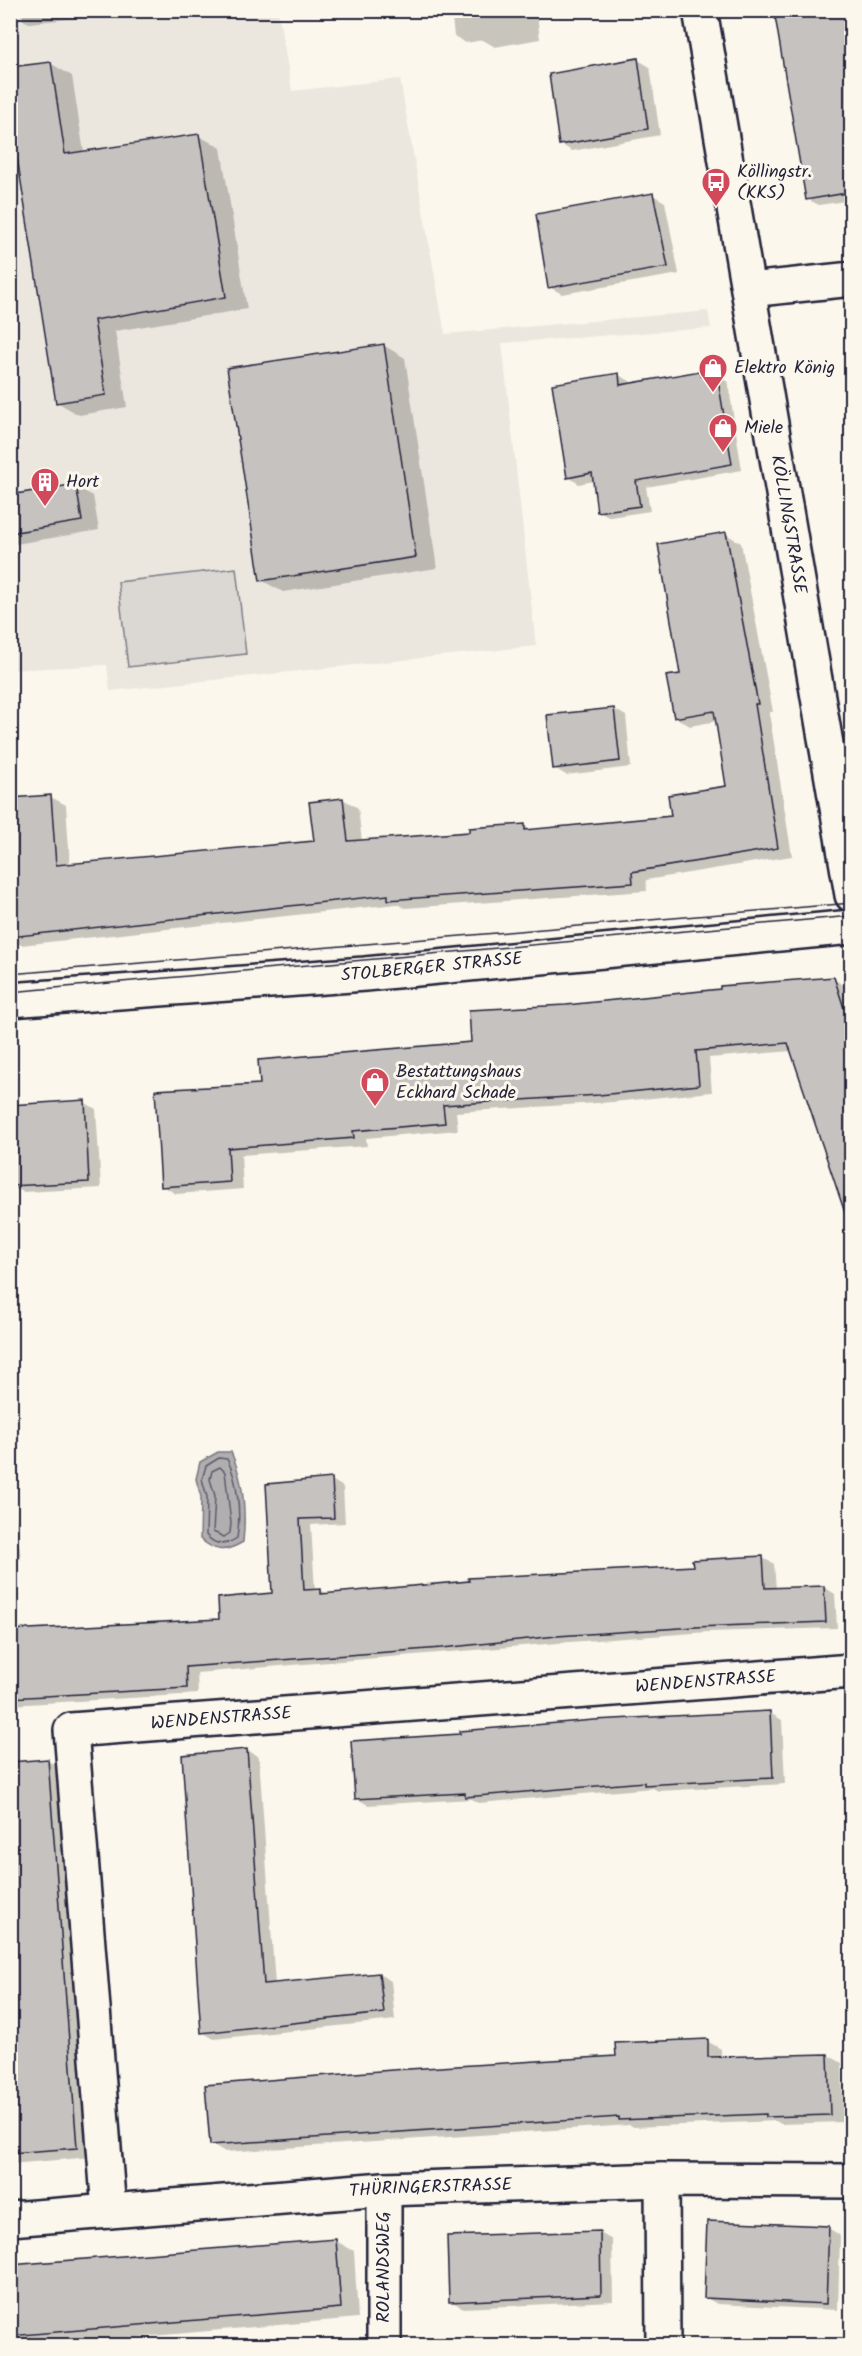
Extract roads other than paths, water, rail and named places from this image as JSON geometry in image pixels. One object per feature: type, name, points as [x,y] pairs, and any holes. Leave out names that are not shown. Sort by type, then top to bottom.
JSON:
[{"type":"street","name":"KÖLLINGSTRASSE","points":[[700,10],[852,896]]},
{"type":"street","points":[[748,290],[852,279]]},
{"type":"street","name":"STOLBERGER STRASSE","points":[[10,1000],[365,974],[852,927]]},
{"type":"street","name":"WENDENSTRASSE","points":[[109,2211],[71,1730],[852,1671]]},
{"type":"street","points":[[662,2180],[663,2346]]},
{"type":"street","name":"THÜRINGERSTRASSE","points":[[10,2219],[384,2189],[662,2180],[852,2181]]},
{"type":"street","name":"ROLANDSWEG","points":[[384,2189],[384,2346]]},
{"type":"water","points":[[218,1452],[231,1452],[241,1484],[244,1507],[243,1542],[220,1550],[200,1539],[201,1497],[196,1479],[200,1462]]},
{"type":"tram line","points":[[10,974],[852,903]]},
{"type":"tram line","points":[[10,992],[852,916]]},
{"type":"place","name":"Köllingstr. (KKS)","points":[[716,208]]},
{"type":"place","name":"Elektro König","points":[[713,394]]},
{"type":"place","name":"Miele","points":[[723,454]]},
{"type":"place","name":"Hort","points":[[45,508]]},
{"type":"place","name":"Bestattungshaus Eckhard Schade","points":[[375,1108]]}]
